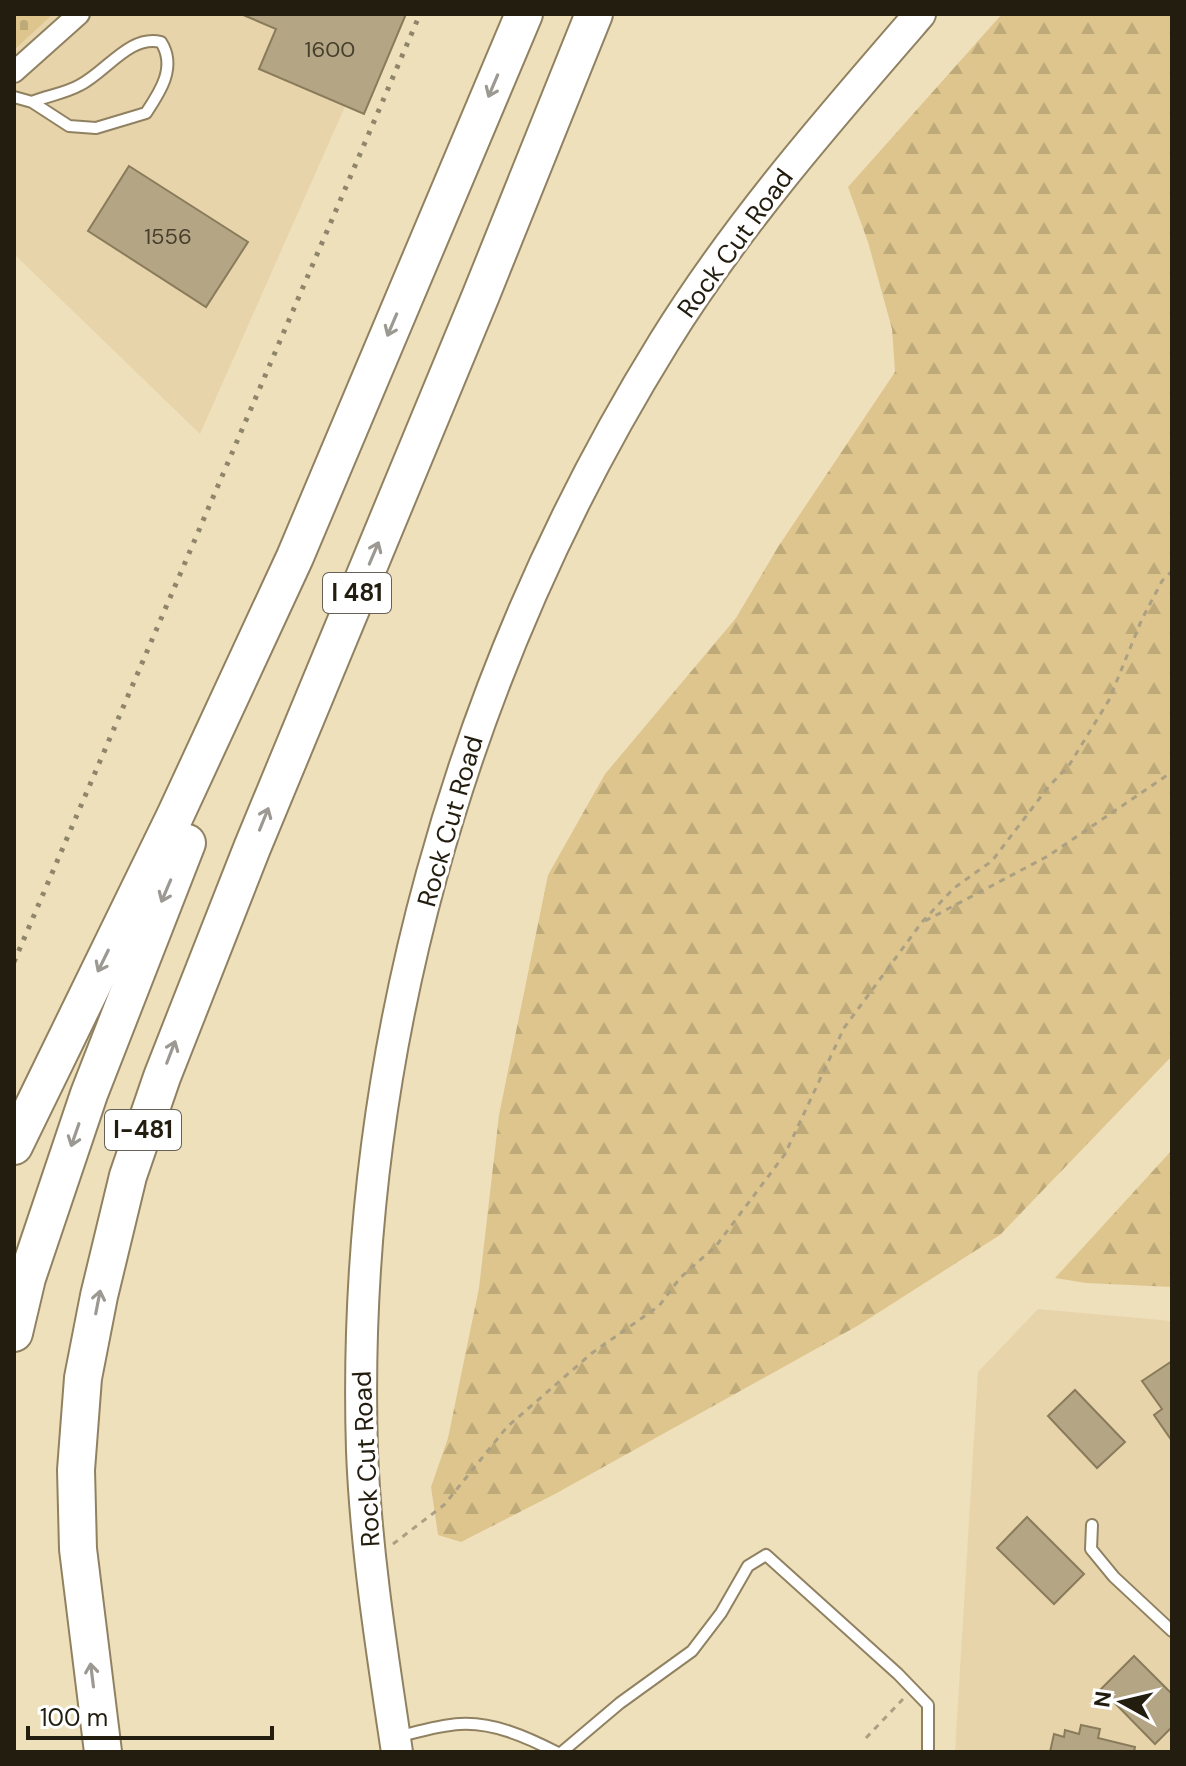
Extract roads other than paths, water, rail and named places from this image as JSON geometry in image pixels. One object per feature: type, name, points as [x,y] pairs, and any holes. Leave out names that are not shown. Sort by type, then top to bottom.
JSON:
[{"type":"highway","name":"I 481","points":[[14,1146],[175,816],[295,557],[524,14]]},
{"type":"highway","name":"I 481","points":[[235,891],[594,14]]},
{"type":"highway","points":[[481,295],[615,14]]},
{"type":"highway","points":[[14,1333],[27,1278],[89,1094],[158,911],[226,749],[295,557]]},
{"type":"highway","name":"I-481","points":[[103,1752],[78,1549],[76,1470],[83,1378],[128,1176],[162,1077],[235,891]]},
{"type":"main road","name":"Rock Cut Road","points":[[396,1745],[375,1610],[362,1454],[361,1367],[374,1171],[389,1061],[405,980],[446,820],[480,720],[524,608],[581,491],[665,341],[767,195],[812,138],[920,14]]},
{"type":"street","points":[[14,72],[79,14]]},
{"type":"lane","points":[[14,97],[32,102],[69,126],[96,128],[146,113],[164,84],[168,59],[166,50],[161,42],[152,39],[135,44],[80,86],[32,102]]},
{"type":"lane","points":[[1092,1525],[1091,1549],[1114,1577],[1172,1631]]},
{"type":"lane","points":[[562,1752],[620,1703],[692,1651],[721,1613],[748,1566],[766,1555],[928,1705],[928,1752]]},
{"type":"lane","points":[[396,1745],[456,1724],[480,1724],[533,1740],[556,1752]]},
{"type":"railway","points":[[14,962],[420,14]]}]
